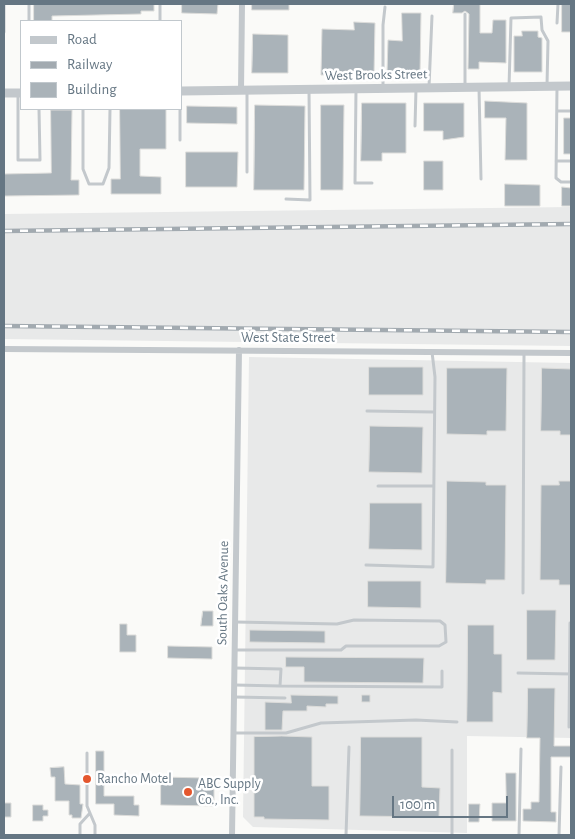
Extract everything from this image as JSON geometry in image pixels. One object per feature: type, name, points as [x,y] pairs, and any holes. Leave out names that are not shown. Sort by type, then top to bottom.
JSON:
[{"type":"street","points":[[242,4],[244,90]]},
{"type":"street","name":"West Brooks Street","points":[[182,91],[571,86]]},
{"type":"street","points":[[4,93],[20,93]]},
{"type":"street","name":"West State Street","points":[[4,349],[571,352]]},
{"type":"street","name":"South Oaks Avenue","points":[[232,835],[239,350]]},
{"type":"lane","points":[[4,4],[4,32]]},
{"type":"lane","points":[[29,4],[29,20]]},
{"type":"lane","points":[[160,4],[160,20]]},
{"type":"lane","points":[[558,4],[558,23]]},
{"type":"lane","points":[[383,88],[383,25],[386,7]]},
{"type":"lane","points":[[465,14],[465,87]]},
{"type":"lane","points":[[429,88],[432,16]]},
{"type":"lane","points":[[509,87],[511,18],[541,17],[542,30],[548,41],[546,86]]},
{"type":"lane","points":[[557,86],[556,178],[561,182],[571,182]]},
{"type":"lane","points":[[479,87],[481,179]]},
{"type":"lane","points":[[415,126],[416,88]]},
{"type":"lane","points":[[356,89],[356,183],[372,183]]},
{"type":"lane","points":[[244,90],[247,172]]},
{"type":"lane","points":[[286,199],[310,200],[309,90]]},
{"type":"lane","points":[[20,93],[18,160],[40,160],[39,110]]},
{"type":"lane","points":[[83,110],[83,169],[89,184],[104,184],[109,168],[110,110]]},
{"type":"lane","points":[[180,110],[180,140]]},
{"type":"lane","points":[[557,111],[571,111]]},
{"type":"lane","points":[[556,161],[571,161]]},
{"type":"lane","points":[[366,565],[433,567],[435,377],[432,352]]},
{"type":"lane","points":[[524,352],[524,593]]},
{"type":"lane","points":[[366,411],[434,412]]},
{"type":"lane","points":[[378,486],[434,486]]},
{"type":"lane","points":[[235,622],[337,624],[354,620],[440,621],[445,625],[446,642],[439,646],[346,646],[341,650],[235,650]]},
{"type":"lane","points":[[569,727],[570,623]]},
{"type":"lane","points":[[235,668],[281,668],[280,686]]},
{"type":"lane","points":[[234,685],[442,688],[442,671]]},
{"type":"lane","points":[[518,673],[570,674]]},
{"type":"lane","points":[[234,697],[286,698]]},
{"type":"lane","points":[[234,733],[286,733],[321,723],[416,720],[457,722]]},
{"type":"lane","points":[[346,835],[349,747]]},
{"type":"lane","points":[[519,835],[521,749]]},
{"type":"lane","points":[[452,750],[452,835]]},
{"type":"lane","points":[[87,753],[87,806],[95,824],[95,835]]},
{"type":"lane","points":[[559,835],[561,767]]},
{"type":"lane","points":[[80,835],[80,824],[90,813]]},
{"type":"shaded area","points":[[571,207],[571,346],[4,339],[4,214]]},
{"type":"shaded area","points":[[249,357],[571,363],[571,738],[467,736],[467,833],[253,827],[243,817]]},
{"type":"building","points":[[34,4],[154,4],[154,11],[141,11],[141,14],[52,16],[52,20],[34,20]]},
{"type":"building","points":[[182,4],[218,4],[217,14],[182,13]]},
{"type":"building","points":[[252,4],[289,4],[289,10],[252,10]]},
{"type":"building","points":[[454,4],[480,4],[480,33],[492,33],[493,20],[506,20],[506,63],[479,62],[479,69],[468,69],[469,14],[465,11],[453,13]]},
{"type":"building","points":[[562,4],[571,4],[571,32],[562,32]]},
{"type":"building","points":[[402,13],[421,13],[420,74],[387,73],[388,40],[402,41]]},
{"type":"building","points":[[354,22],[375,23],[374,74],[321,75],[322,29],[354,30]]},
{"type":"building","points":[[522,31],[538,31],[538,37],[542,38],[542,72],[514,72],[514,36],[522,36]]},
{"type":"building","points":[[253,34],[288,35],[288,73],[252,73]]},
{"type":"building","points":[[485,101],[527,103],[527,160],[505,160],[506,118],[485,118]]},
{"type":"building","points":[[362,103],[406,103],[406,153],[382,153],[382,161],[361,161]]},
{"type":"building","points":[[424,103],[464,103],[464,137],[443,140],[443,131],[424,131]]},
{"type":"building","points":[[255,105],[305,106],[304,190],[254,190]]},
{"type":"building","points":[[321,105],[344,105],[343,190],[321,190]]},
{"type":"building","points":[[187,106],[237,107],[237,124],[187,123]]},
{"type":"building","points":[[51,110],[72,110],[71,180],[79,180],[79,195],[4,196],[4,174],[51,173]]},
{"type":"building","points":[[120,110],[166,110],[166,149],[140,149],[140,176],[161,177],[161,194],[111,194],[111,179],[120,179]]},
{"type":"building","points":[[564,118],[571,118],[571,154],[564,154]]},
{"type":"building","points":[[186,152],[238,152],[237,187],[186,187]]},
{"type":"building","points":[[424,161],[443,161],[443,190],[424,190]]},
{"type":"building","points":[[505,184],[540,185],[540,206],[505,206]]},
{"type":"building","points":[[562,187],[571,188],[571,206],[562,206]]},
{"type":"building","points":[[369,367],[423,367],[423,395],[369,395]]},
{"type":"building","points":[[447,368],[507,368],[506,431],[487,431],[487,435],[447,434]]},
{"type":"building","points":[[542,368],[571,369],[571,435],[560,435],[560,431],[541,431]]},
{"type":"building","points":[[370,426],[423,427],[422,473],[369,472]]},
{"type":"building","points":[[447,481],[486,482],[486,485],[506,485],[505,580],[486,580],[486,584],[446,583]]},
{"type":"building","points":[[559,481],[571,481],[571,585],[559,585],[559,580],[540,580],[541,485],[559,485]]},
{"type":"building","points":[[370,503],[422,503],[422,550],[369,549]]},
{"type":"building","points":[[368,581],[421,581],[421,608],[368,607]]},
{"type":"building","points":[[527,610],[556,610],[555,660],[527,660]]},
{"type":"building","points":[[203,611],[213,611],[213,626],[201,626]]},
{"type":"building","points":[[120,624],[127,624],[127,635],[136,635],[136,652],[120,652]]},
{"type":"building","points":[[468,625],[494,625],[494,654],[502,654],[502,693],[493,692],[493,722],[467,722]]},
{"type":"building","points":[[250,630],[325,631],[325,643],[250,642]]},
{"type":"building","points":[[168,646],[212,647],[212,659],[168,658]]},
{"type":"building","points":[[286,657],[424,658],[423,683],[304,682],[304,667],[286,667]]},
{"type":"building","points":[[528,688],[555,688],[554,746],[571,746],[571,757],[551,757],[551,812],[556,812],[556,822],[523,821],[523,809],[531,809],[531,802],[539,802],[540,738],[527,738]]},
{"type":"building","points":[[291,695],[338,696],[338,704],[326,704],[326,707],[307,706],[307,711],[283,711],[282,730],[265,730],[265,702],[291,703]]},
{"type":"building","points":[[362,695],[370,695],[370,702],[362,702]]},
{"type":"building","points":[[254,737],[312,737],[312,786],[329,786],[329,820],[264,819],[264,817],[254,817]]},
{"type":"building","points":[[361,737],[422,737],[422,787],[440,788],[439,817],[360,816]]},
{"type":"building","points":[[96,751],[104,751],[104,796],[134,796],[134,805],[139,805],[139,816],[114,815],[114,804],[96,804]]},
{"type":"building","points":[[64,767],[65,784],[80,785],[80,804],[83,804],[81,818],[72,818],[72,815],[69,815],[69,801],[55,801],[55,777],[51,777],[50,768]]},
{"type":"building","points":[[506,773],[516,773],[516,821],[492,821],[492,803],[506,803]]},
{"type":"building","name":"ABC Supply Co., Inc.","points":[[161,777],[214,780],[214,806],[161,805]]},
{"type":"building","points":[[4,803],[11,803],[11,817],[4,817]]},
{"type":"building","points":[[469,804],[480,804],[479,822],[469,822]]},
{"type":"building","points":[[33,805],[43,805],[43,810],[48,810],[48,816],[43,816],[43,821],[33,821]]},
{"type":"railway","points":[[4,231],[571,224]]},
{"type":"railway","points":[[4,326],[571,332]]},
{"type":"place","name":"Rancho Motel","points":[[87,779]]},
{"type":"place","name":"ABC Supply Co., Inc.","points":[[188,792]]}]
